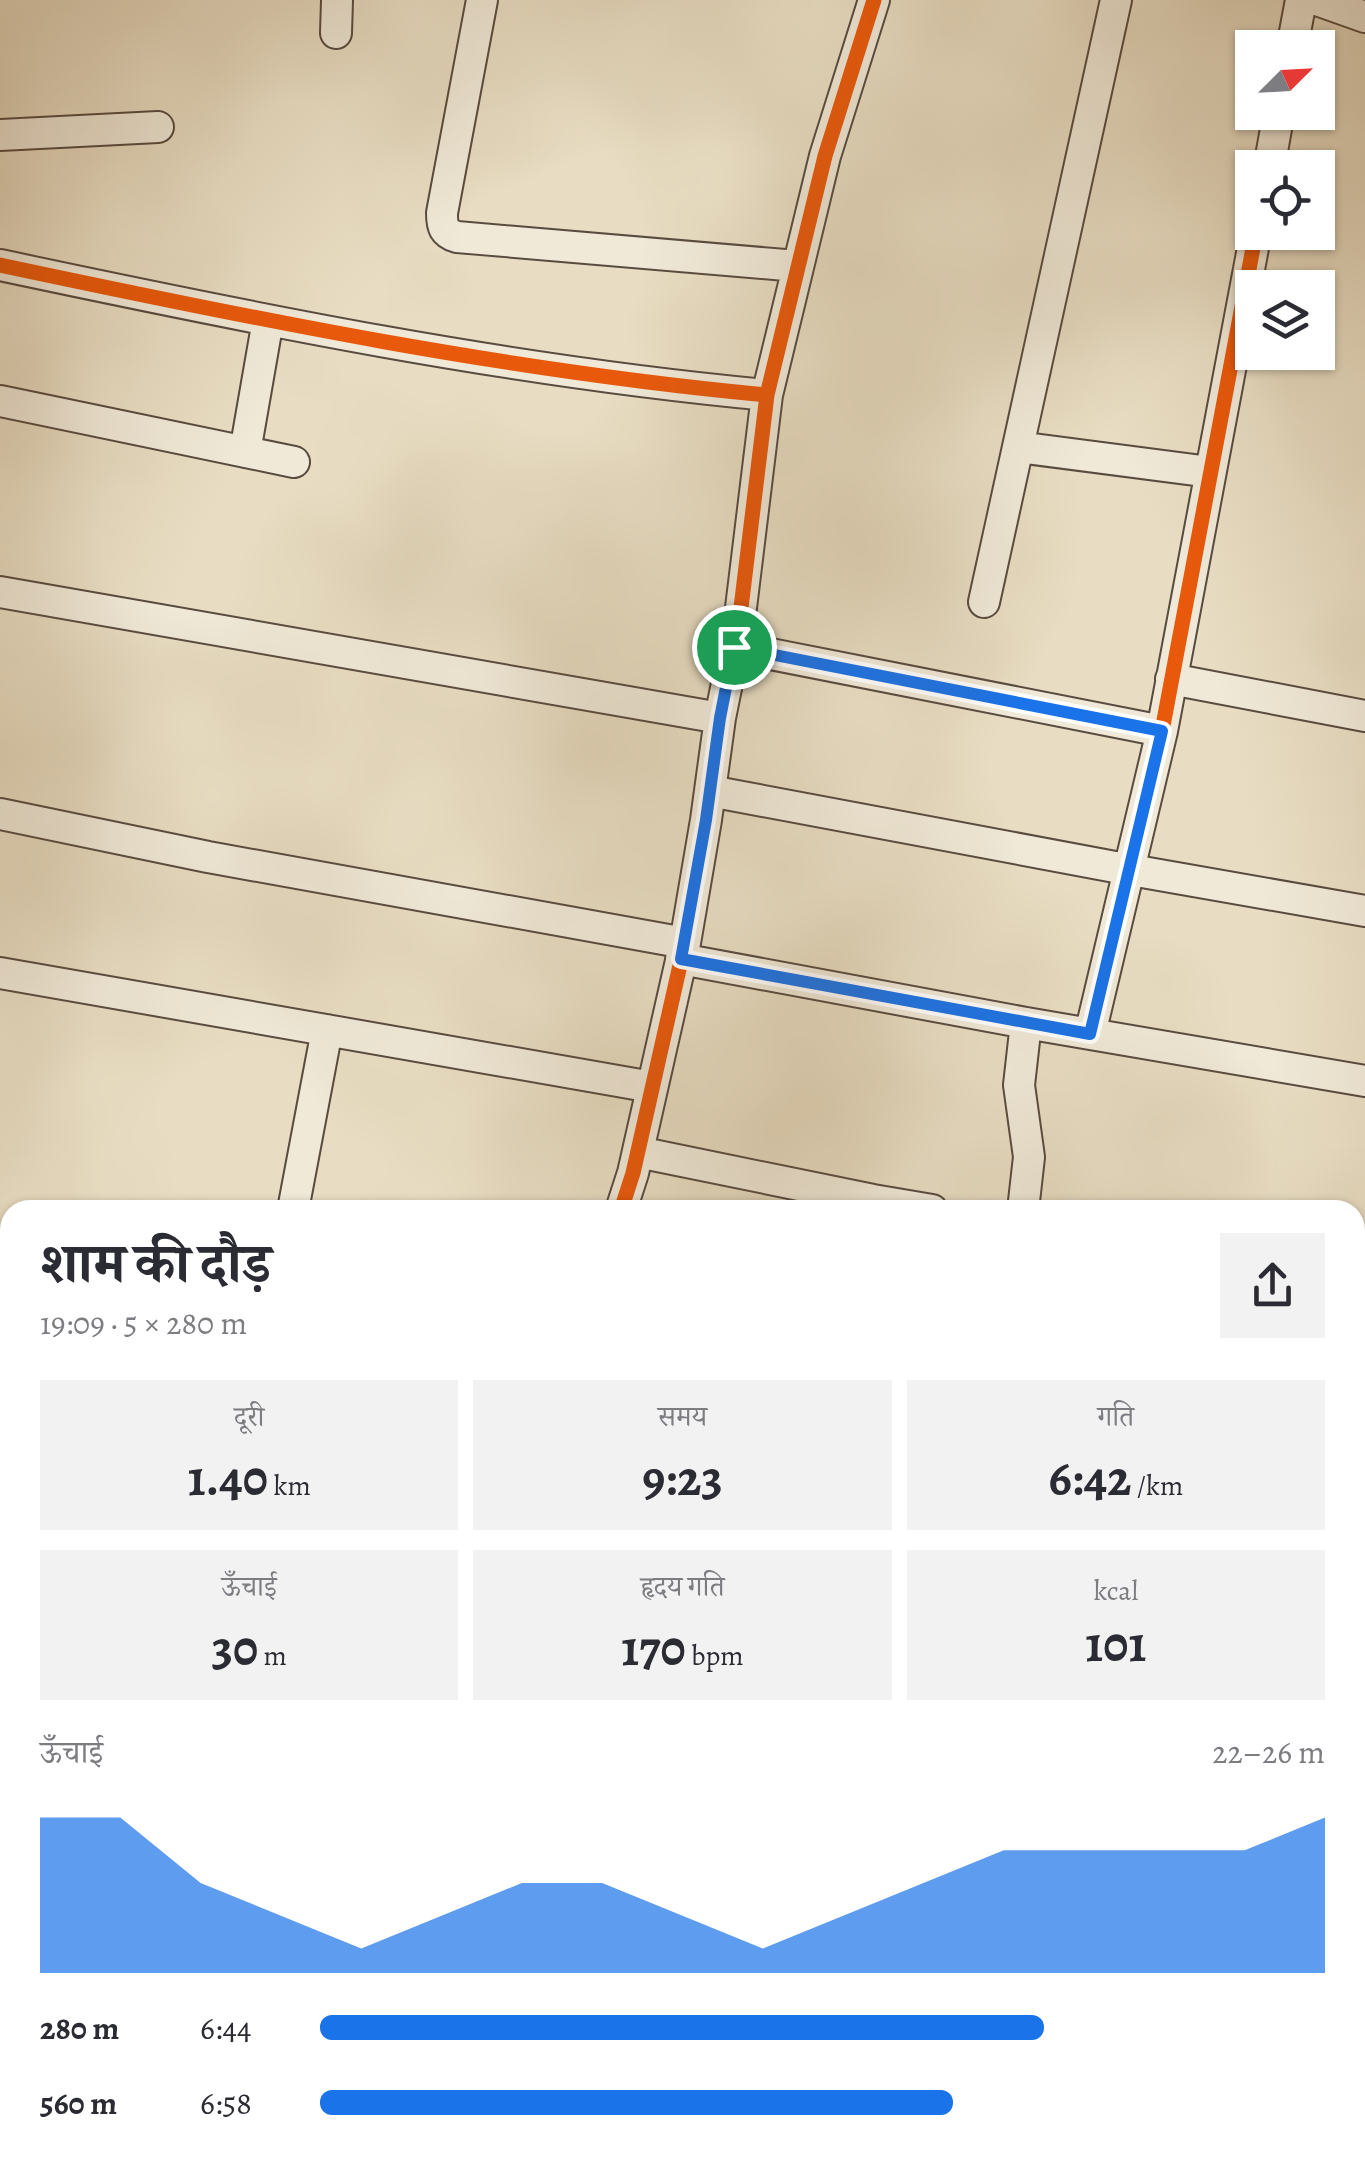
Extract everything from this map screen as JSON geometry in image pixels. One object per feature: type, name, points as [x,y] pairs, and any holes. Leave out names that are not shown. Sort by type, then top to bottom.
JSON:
[{"type":"street","points":[[336,0],[336,33]]},
{"type":"street","points":[[482,0],[442,213],[442,226],[448,234],[798,266]]},
{"type":"street","points":[[624,1200],[683,951],[720,718],[740,624],[767,395],[826,156],[874,0]]},
{"type":"street","points":[[984,602],[1116,0]]},
{"type":"street","points":[[1295,30],[1301,0]]},
{"type":"street","points":[[1317,0],[1365,17]]},
{"type":"street","points":[[0,135],[158,126]]},
{"type":"street","points":[[1090,1034],[1162,731],[1253,250]]},
{"type":"street","points":[[0,265],[508,364],[666,386],[767,395]]},
{"type":"street","points":[[245,452],[268,320]]},
{"type":"street","points":[[0,401],[294,462]]},
{"type":"street","points":[[1018,447],[1210,472]]},
{"type":"street","points":[[0,592],[720,718]]},
{"type":"street","points":[[734,647],[1162,731]]},
{"type":"street","points":[[1170,680],[1365,716]]},
{"type":"street","points":[[710,791],[1365,911]]},
{"type":"street","points":[[0,814],[1026,1023],[1365,1080]]},
{"type":"street","points":[[0,972],[652,1087]]},
{"type":"street","points":[[1023,1200],[1029,1157],[1019,1085],[1026,1023]]},
{"type":"street","points":[[298,1200],[327,1030]]},
{"type":"street","points":[[638,1152],[874,1200]]},
{"type":"cycle path","points":[[624,1200],[685,943],[720,718],[739,624],[767,395],[825,156],[874,0]]},
{"type":"cycle path","points":[[1090,1034],[1162,731],[1253,250]]},
{"type":"cycle path","points":[[0,265],[286,324],[477,358],[767,395]]},
{"type":"route","points":[[734,647],[1162,731],[1090,1034],[681,959],[734,647]]}]
